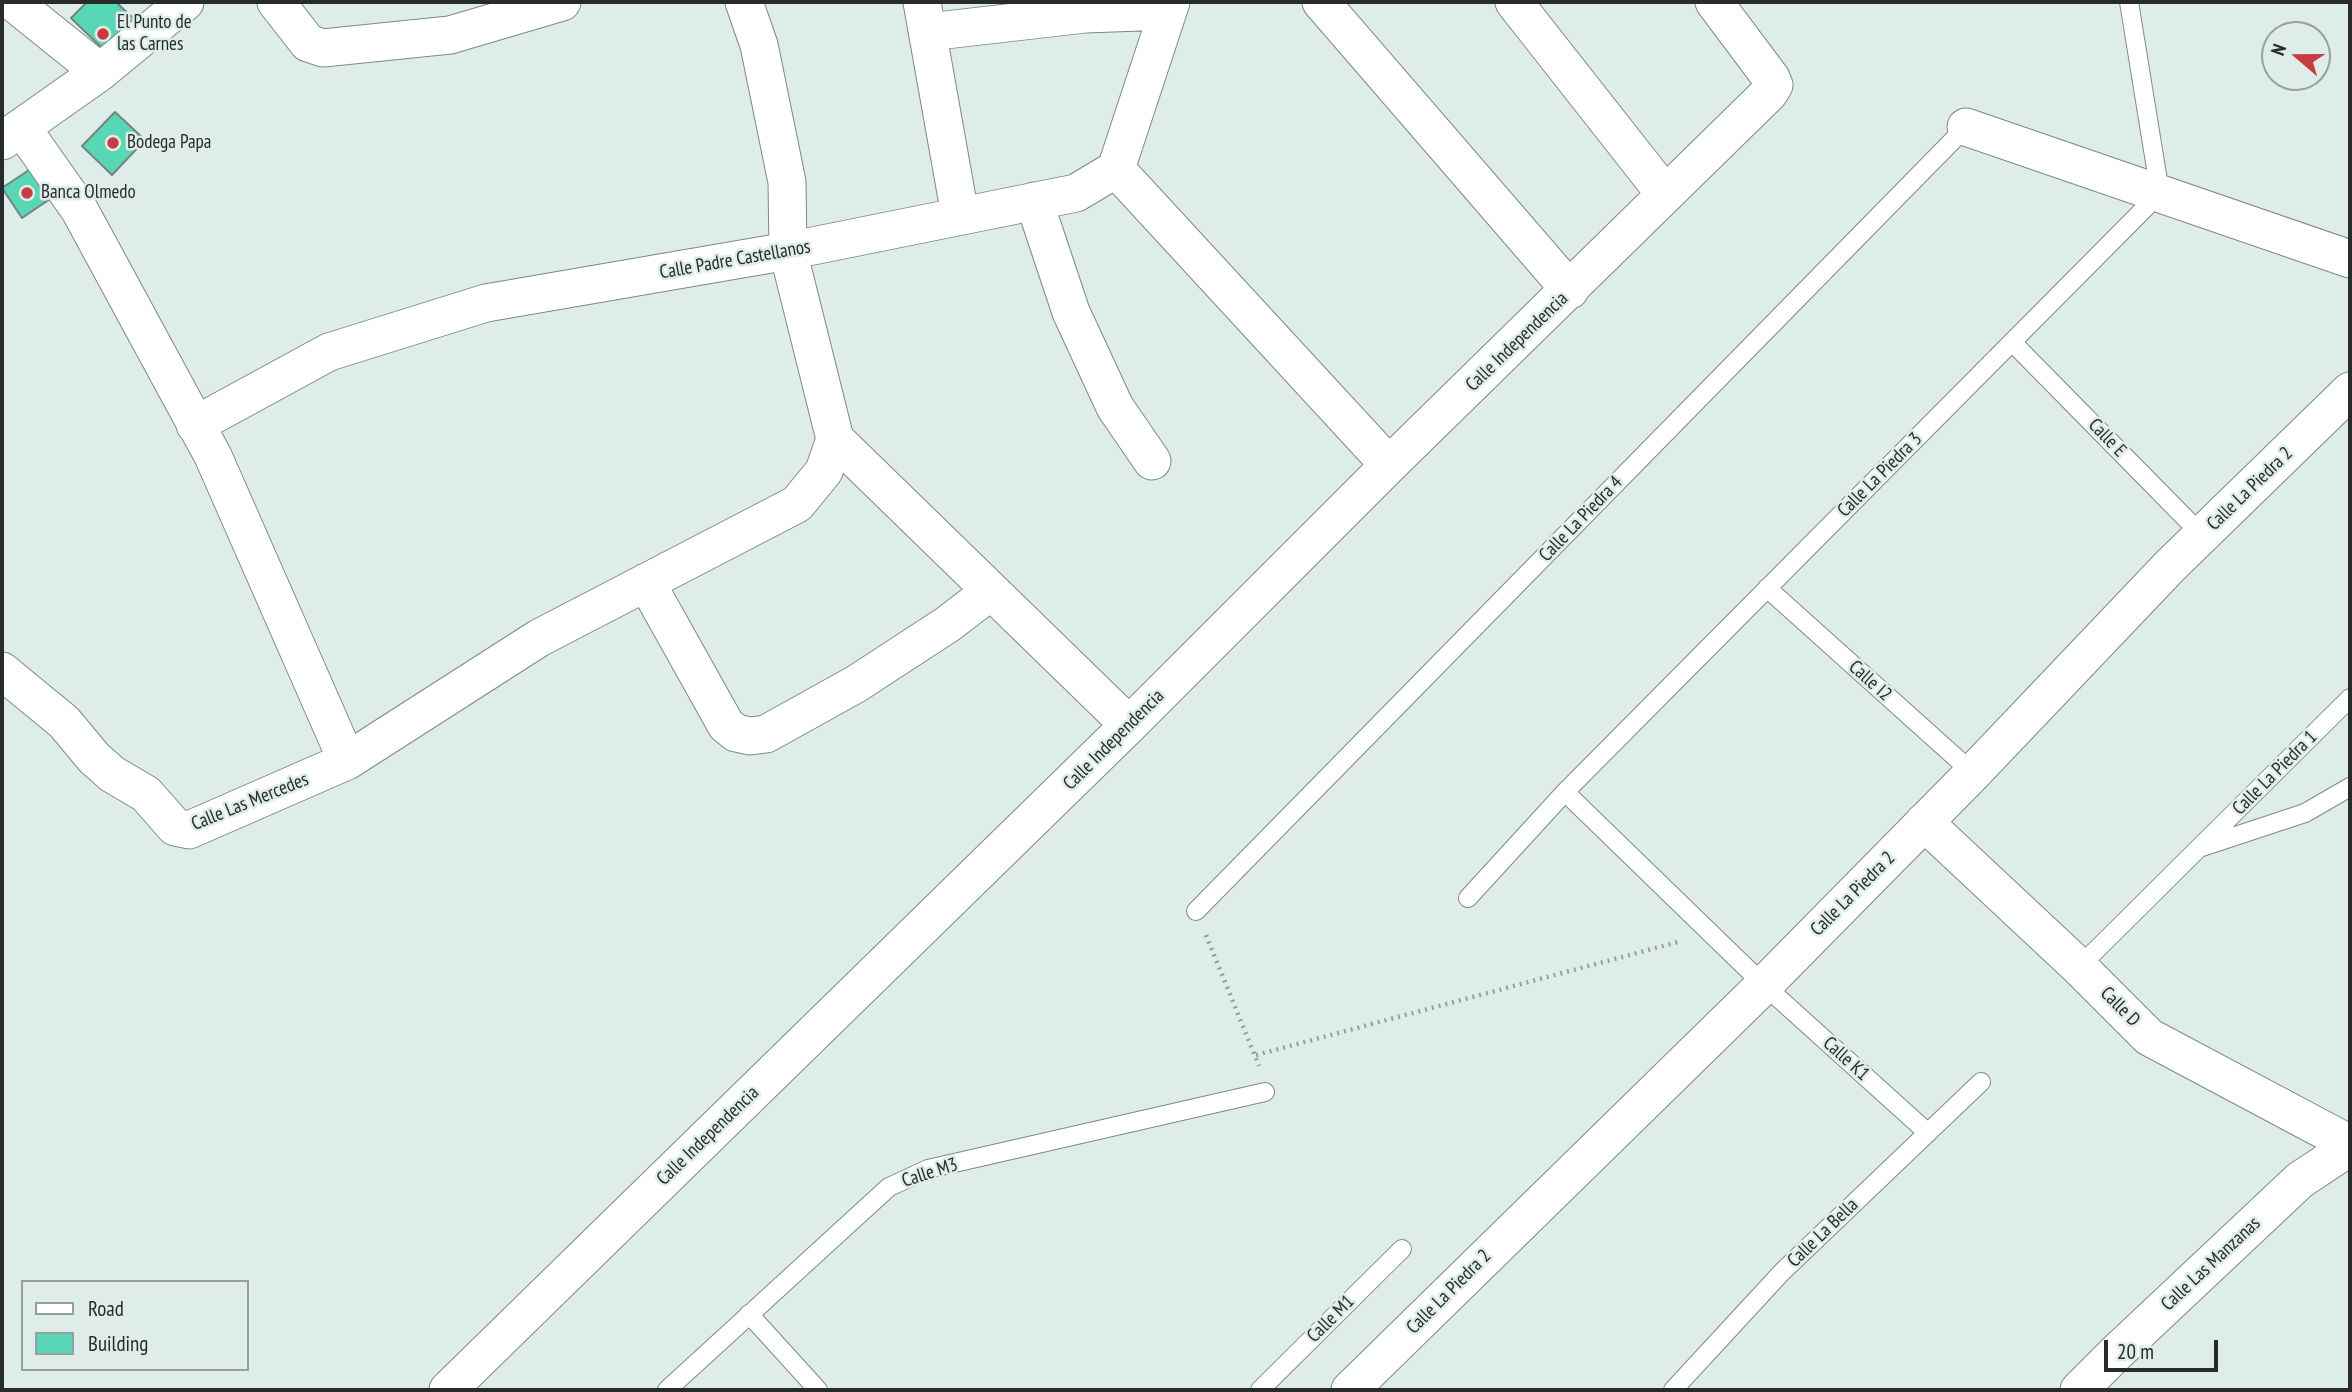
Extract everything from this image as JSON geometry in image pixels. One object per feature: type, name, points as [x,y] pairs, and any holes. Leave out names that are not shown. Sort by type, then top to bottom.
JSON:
[{"type":"street","points":[[13,2],[100,72]]},
{"type":"street","points":[[185,2],[100,72],[12,134],[79,209],[213,456],[347,761]]},
{"type":"street","points":[[276,2],[308,43],[323,48],[450,36],[562,2]]},
{"type":"street","points":[[744,2],[760,45],[787,182],[788,251],[835,439],[1129,726]]},
{"type":"street","points":[[1321,2],[1570,290]]},
{"type":"street","points":[[1514,2],[1665,194]]},
{"type":"street","name":"Calle Independencia","points":[[448,1390],[1129,726],[1389,465],[1769,93],[1774,85],[1714,2]]},
{"type":"street","points":[[960,215],[925,17],[1085,14],[1169,6],[1115,169],[1389,465]]},
{"type":"street","points":[[1966,127],[2350,259]]},
{"type":"street","name":"Calle Padre Castellanos","points":[[195,425],[329,352],[486,303],[788,251],[1076,193],[1115,169]]},
{"type":"street","points":[[1034,201],[1082,337],[1115,407],[1152,461]]},
{"type":"street","name":"Calle La Piedra 2","points":[[1350,1390],[1764,985],[2202,535],[2350,391]]},
{"type":"street","name":"Calle Las Mercedes","points":[[2,671],[64,722],[94,758],[112,774],[146,794],[175,827],[189,830],[347,761],[539,638],[797,503],[824,471],[835,439]]},
{"type":"street","points":[[646,582],[726,725],[736,733],[750,736],[766,734],[856,684],[992,591]]},
{"type":"street","name":"Calle D","points":[[1924,822],[2079,967],[2149,1037],[2350,1145]]},
{"type":"street","name":"Calle Las Manzanas","points":[[2079,1390],[2300,1180],[2350,1145]]},
{"type":"lane","points":[[2129,2],[2160,193]]},
{"type":"lane","name":"Calle La Piedra 4","points":[[1196,911],[1966,127]]},
{"type":"lane","name":"Calle La Piedra 3","points":[[1468,898],[1565,792],[2160,193]]},
{"type":"lane","name":"Calle E","points":[[2012,342],[2202,535]]},
{"type":"lane","name":"Calle I2","points":[[1767,588],[1973,773]]},
{"type":"lane","name":"Calle La Piedra 1","points":[[2079,967],[2350,698]]},
{"type":"lane","name":"Calle La Piedra 1","points":[[2199,848],[2305,813],[2350,787]]},
{"type":"lane","name":"Calle K1","points":[[1565,792],[1764,985],[1928,1133]]},
{"type":"lane","name":"Calle La Bella","points":[[1673,1390],[1782,1272],[1981,1082]]},
{"type":"lane","name":"Calle M3","points":[[667,1390],[889,1187],[928,1169],[1265,1091]]},
{"type":"lane","name":"Calle M1","points":[[1260,1390],[1402,1249]]},
{"type":"lane","points":[[749,1314],[818,1390]]},
{"type":"path","points":[[1196,911],[1256,1055],[1265,1091]]},
{"type":"path","points":[[1256,1055],[1712,933]]},
{"type":"building","name":"El Punto de las Carnes","points":[[87,2],[116,2],[134,19],[104,50],[71,18]]},
{"type":"building","name":"Bodega Papa","points":[[115,112],[145,140],[112,175],[82,146]]},
{"type":"building","name":"Banca Olmedo","points":[[32,168],[53,197],[22,218],[2,188]]},
{"type":"place","name":"El Punto de las Carnes","points":[[103,34]]},
{"type":"place","name":"Bodega Papa","points":[[113,143]]},
{"type":"place","name":"Banca Olmedo","points":[[27,193]]}]
